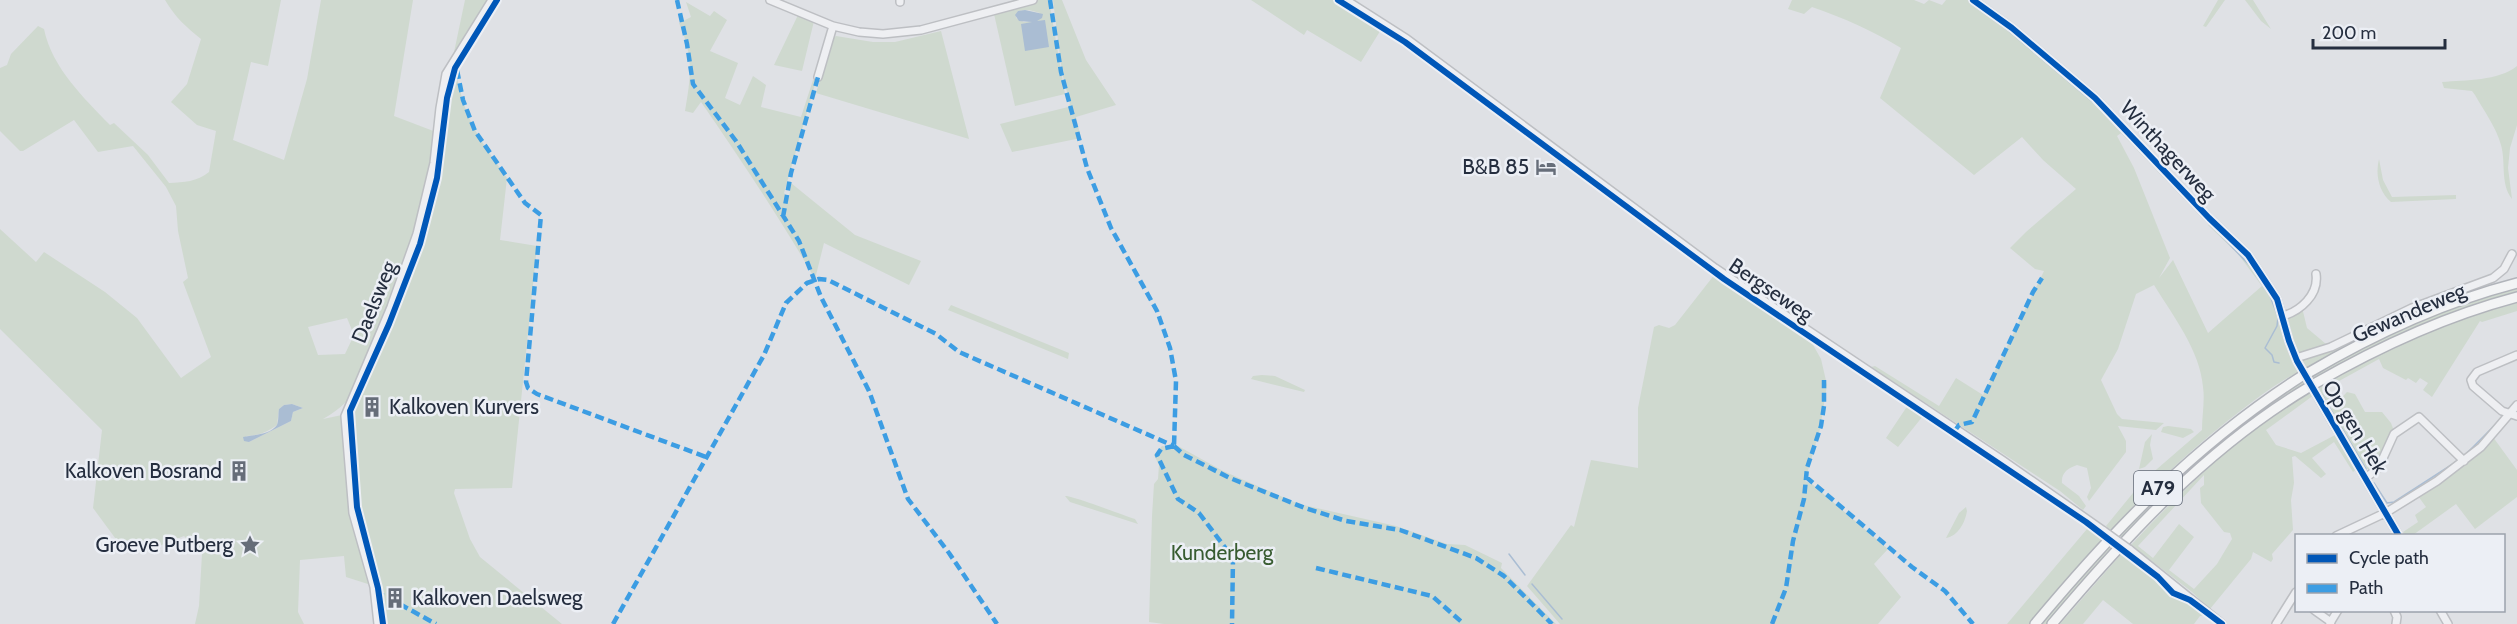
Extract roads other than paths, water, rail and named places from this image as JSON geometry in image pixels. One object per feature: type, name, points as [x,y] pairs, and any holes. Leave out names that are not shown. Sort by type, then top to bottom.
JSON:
[{"type":"highway","name":"A79","points":[[2035,624],[2114,533],[2174,472],[2223,431],[2305,374],[2350,348],[2412,319],[2517,283]]},
{"type":"highway","name":"A79","points":[[2052,624],[2128,538],[2182,483],[2250,426],[2312,386],[2406,336],[2464,313],[2517,297]]},
{"type":"street","name":"Daelsweg","points":[[378,624],[374,586],[353,513],[345,416],[389,310],[417,234],[434,163],[446,74],[492,0]]},
{"type":"street","points":[[770,0],[833,26],[864,33],[898,34],[1033,0]]},
{"type":"street","points":[[999,0],[1002,9]]},
{"type":"street","name":"Bergseweg","points":[[1346,0],[1415,45],[1715,268],[1993,453],[2104,531],[2222,624]]},
{"type":"street","name":"Winthagerweg","points":[[1973,0],[2012,28],[2101,104],[2209,218],[2248,255],[2273,290],[2296,358]]},
{"type":"street","points":[[818,77],[833,26]]},
{"type":"street","name":"Gewandeweg","points":[[2296,358],[2331,346],[2418,306],[2493,278],[2506,267],[2512,254]]},
{"type":"street","points":[[2283,316],[2302,308],[2315,288],[2316,274]]},
{"type":"street","points":[[2513,415],[2502,411],[2473,386],[2471,380],[2477,372],[2517,355]]},
{"type":"street","name":"Op gen Hek","points":[[2296,358],[2398,534]]},
{"type":"street","points":[[2340,534],[2387,512],[2437,481],[2481,447],[2513,415],[2517,405]]},
{"type":"street","name":"Op gen Hek","points":[[2366,478],[2379,467],[2394,434],[2419,417],[2464,461]]},
{"type":"street","points":[[2276,624],[2295,597]]},
{"type":"street","points":[[2316,612],[2330,623]]},
{"type":"water","points":[[1025,10],[1043,14],[1042,18],[1037,21],[1045,20],[1049,47],[1025,51],[1021,24],[1032,22],[1019,21],[1015,15],[1018,11]]},
{"type":"water","points":[[292,404],[303,408],[293,412],[291,421],[249,442],[244,441],[243,437],[261,434],[274,428],[278,423],[279,409],[284,405]]},
{"type":"waterway","points":[[1997,21],[2101,109]]},
{"type":"waterway","points":[[2135,145],[2143,154]]},
{"type":"waterway","points":[[2147,158],[2206,219]]},
{"type":"waterway","points":[[2210,224],[2255,271]]},
{"type":"waterway","points":[[2269,293],[2278,317],[2277,326],[2265,348],[2272,355],[2274,362],[2279,363]]},
{"type":"waterway","points":[[2322,395],[2366,469]]},
{"type":"waterway","points":[[2315,400],[2333,431]]},
{"type":"waterway","points":[[2467,453],[2494,426]]},
{"type":"waterway","points":[[2336,435],[2356,469]]},
{"type":"waterway","points":[[2374,483],[2387,503],[2394,502],[2459,460]]},
{"type":"waterway","points":[[1509,554],[1525,575]]},
{"type":"waterway","points":[[1532,584],[1562,619]]},
{"type":"place","name":"B&B 85","points":[[1546,167]]},
{"type":"place","name":"Kalkoven Kurvers","points":[[372,407]]},
{"type":"place","name":"Kalkoven Bosrand","points":[[239,471]]},
{"type":"place","name":"Groeve Putberg","points":[[250,545]]},
{"type":"place","name":"Kalkoven Daelsweg","points":[[395,598]]},
{"type":"park label","name":"Kunderberg","points":[[1222,553]]}]
